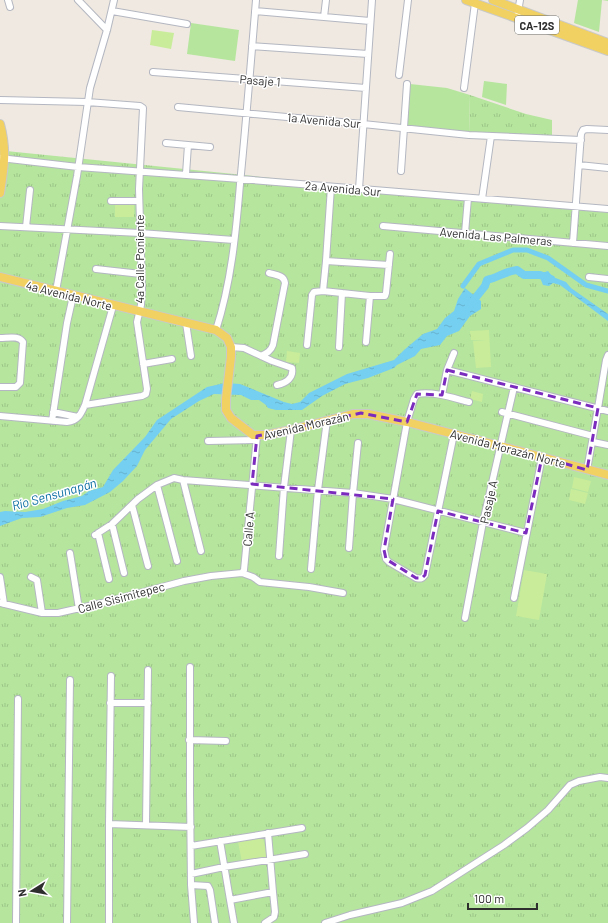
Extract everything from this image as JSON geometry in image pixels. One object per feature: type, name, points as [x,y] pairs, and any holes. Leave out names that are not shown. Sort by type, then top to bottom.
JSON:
[{"type":"main road","name":"CA-12S","points":[[466,0],[608,51]]},
{"type":"main road","points":[[493,0],[608,42]]},
{"type":"main road","points":[[0,124],[5,144],[2,158],[0,192]]},
{"type":"main road","name":"4a Avenida Norte","points":[[0,277],[216,330]]},
{"type":"main road","points":[[216,330],[227,338],[231,347]]},
{"type":"main road","name":"Avenida Morazán","points":[[231,347],[232,357],[226,399],[226,410],[231,418],[257,438],[360,413],[407,422]]},
{"type":"main road","name":"Avenida Morazán Norte","points":[[407,422],[608,475]]},
{"type":"street","points":[[8,0],[10,7]]},
{"type":"street","points":[[78,0],[107,30]]},
{"type":"street","points":[[56,291],[68,229],[87,102],[92,78],[107,30],[114,0]]},
{"type":"street","points":[[216,330],[227,285],[234,240],[241,179],[256,0]]},
{"type":"street","points":[[324,17],[326,0]]},
{"type":"street","points":[[359,189],[372,0]]},
{"type":"street","points":[[399,75],[408,0]]},
{"type":"street","points":[[517,18],[520,0]]},
{"type":"street","points":[[464,88],[475,3]]},
{"type":"street","points":[[112,11],[187,24]]},
{"type":"street","points":[[255,11],[370,21]]},
{"type":"street","points":[[252,46],[368,54]]},
{"type":"street","name":"Pasaje 1","points":[[154,72],[366,88]]},
{"type":"street","points":[[401,171],[407,84]]},
{"type":"street","points":[[0,100],[87,102]]},
{"type":"street","name":"4a Calle Poniente","points":[[85,405],[142,396],[146,394],[147,389],[137,322],[141,305],[139,171],[143,108],[140,106],[87,102]]},
{"type":"street","name":"1a Avenida Sur","points":[[178,107],[469,135],[580,140]]},
{"type":"street","points":[[574,243],[581,134],[583,130],[587,129],[608,130]]},
{"type":"street","points":[[482,199],[491,136]]},
{"type":"street","points":[[166,143],[210,146]]},
{"type":"street","points":[[186,174],[188,145]]},
{"type":"street","name":"2a Avenida Sur","points":[[2,158],[78,167],[186,174],[608,209]]},
{"type":"street","points":[[579,166],[608,168]]},
{"type":"street","points":[[322,291],[326,261],[331,187]]},
{"type":"street","points":[[26,227],[30,190]]},
{"type":"street","points":[[465,233],[468,198]]},
{"type":"street","points":[[111,201],[139,201]]},
{"type":"street","points":[[0,226],[140,233],[234,240]]},
{"type":"street","name":"Avenida Las Palmeras","points":[[383,226],[608,246]]},
{"type":"street","points":[[307,345],[312,295],[314,292],[322,291],[385,296],[390,254]]},
{"type":"street","points":[[326,261],[389,266]]},
{"type":"street","points":[[96,269],[141,274]]},
{"type":"street","points":[[261,356],[268,352],[273,344],[285,283],[285,279],[283,277],[269,273]]},
{"type":"street","points":[[589,277],[608,280]]},
{"type":"street","points":[[339,347],[342,293]]},
{"type":"street","points":[[52,421],[67,323],[73,296]]},
{"type":"street","points":[[366,342],[370,296]]},
{"type":"street","points":[[0,416],[67,422],[73,421],[79,417],[85,405],[114,306]]},
{"type":"street","points":[[186,323],[192,356]]},
{"type":"street","points":[[0,338],[19,338],[22,339],[23,342],[20,383],[16,387],[0,387]]},
{"type":"street","points":[[231,347],[244,348],[272,361],[292,368],[293,371],[290,378],[277,385]]},
{"type":"street","points":[[442,395],[447,370],[454,353]]},
{"type":"street","points":[[587,470],[598,408],[606,380],[607,357]]},
{"type":"street","points":[[143,364],[172,359]]},
{"type":"street","points":[[447,370],[608,411]]},
{"type":"street","name":"Pasaje A","points":[[465,618],[483,522],[500,446],[505,413],[514,387]]},
{"type":"street","points":[[454,434],[425,575],[422,578],[416,578],[389,562],[386,559],[384,550],[407,422],[417,394],[423,393],[442,395],[469,402]]},
{"type":"street","points":[[53,412],[79,417]]},
{"type":"street","points":[[505,413],[593,439],[608,445]]},
{"type":"street","points":[[311,569],[318,490],[327,420]]},
{"type":"street","points":[[278,556],[291,430]]},
{"type":"street","points":[[208,442],[257,438]]},
{"type":"street","name":"Calle A","points":[[242,573],[244,570],[257,438]]},
{"type":"street","points":[[349,548],[358,443]]},
{"type":"street","points":[[514,598],[542,457]]},
{"type":"street","points":[[109,579],[96,534],[112,524],[132,505],[157,485],[174,478],[183,480],[252,484],[353,493],[393,499],[526,533]]},
{"type":"street","points":[[183,480],[202,551]]},
{"type":"street","points":[[157,485],[177,560]]},
{"type":"street","points":[[132,505],[148,566]]},
{"type":"street","points":[[112,524],[124,573]]},
{"type":"street","points":[[70,553],[79,609]]},
{"type":"street","points":[[242,573],[253,577],[260,582],[309,587],[343,593]]},
{"type":"street","name":"Calle Sisimitepec","points":[[2,604],[42,613],[58,613],[79,609],[184,581],[211,576],[242,573]]},
{"type":"street","points":[[31,576],[37,580],[42,613]]},
{"type":"street","points":[[0,577],[2,604]]},
{"type":"street","points":[[190,667],[191,885],[194,923]]},
{"type":"street","points":[[146,825],[148,670]]},
{"type":"street","points":[[109,923],[108,824],[111,676]]},
{"type":"street","points":[[67,923],[70,680]]},
{"type":"street","points":[[16,923],[18,699]]},
{"type":"street","points":[[110,703],[148,703]]},
{"type":"street","points":[[190,740],[226,741]]},
{"type":"street","points":[[325,923],[350,915],[402,903],[432,891],[504,845],[548,810],[570,785],[579,781],[600,777],[608,778]]},
{"type":"street","points":[[108,824],[191,827]]},
{"type":"street","points":[[191,846],[302,828]]},
{"type":"street","points":[[265,923],[274,917],[275,912],[268,833]]},
{"type":"street","points":[[220,842],[234,923]]},
{"type":"street","points":[[191,874],[305,854]]},
{"type":"street","points":[[191,885],[208,886],[210,890],[215,923]]},
{"type":"street","points":[[230,900],[273,892]]},
{"type":"highlighted area","points":[[447,370],[598,408],[587,470],[542,457],[526,533],[438,511],[425,575],[422,578],[416,578],[386,559],[384,550],[393,499],[252,484],[257,436],[361,413],[407,422],[417,394],[442,395]]},
{"type":"green space","points":[[578,0],[602,0],[599,32],[574,23]]},
{"type":"green space","points":[[191,23],[239,30],[235,61],[187,54]]},
{"type":"green space","points":[[152,30],[174,33],[171,49],[150,45]]},
{"type":"green space","points":[[484,81],[507,84],[506,105],[482,97]]},
{"type":"green space","points":[[410,84],[447,88],[470,95],[469,133],[407,126]]},
{"type":"green space","points":[[470,95],[526,114],[552,120],[552,138],[469,135]]},
{"type":"green space","points":[[0,133],[6,151],[608,212],[608,923],[0,923]]},
{"type":"green space","points":[[115,205],[134,205],[134,217],[115,217]]},
{"type":"green space","points":[[489,330],[491,367],[476,368],[473,341],[486,340],[471,340],[470,331]]},
{"type":"green space","points":[[287,351],[300,353],[299,363],[286,362]]},
{"type":"green space","points":[[472,391],[483,394],[482,402],[470,399]]},
{"type":"green space","points":[[574,477],[591,481],[588,492],[572,488]]},
{"type":"green space","points":[[571,489],[588,493],[585,504],[569,500]]},
{"type":"green space","points":[[524,570],[547,574],[539,620],[516,616]]},
{"type":"green space","points":[[263,838],[267,857],[242,862],[238,842]]},
{"type":"water","points":[[548,271],[553,277],[566,282],[571,288],[608,314],[608,321],[560,285],[553,283],[549,286],[543,285],[541,280],[542,273]]},
{"type":"water","points":[[465,288],[481,301],[481,309],[470,316],[459,331],[447,336],[440,345],[421,349],[415,356],[394,368],[368,378],[345,384],[322,396],[302,410],[276,410],[268,408],[259,400],[251,400],[241,395],[214,394],[199,401],[171,419],[145,450],[137,466],[110,492],[85,505],[67,508],[40,517],[22,518],[0,526],[0,512],[25,512],[43,509],[63,501],[82,496],[89,491],[103,487],[113,470],[145,437],[157,420],[207,387],[225,383],[240,384],[292,404],[300,402],[309,393],[347,374],[394,360],[423,334],[437,329],[445,318],[454,311],[458,299]]},
{"type":"waterway","points":[[463,286],[479,264],[513,250],[527,250],[548,258],[586,285],[608,291]]},
{"type":"waterway","name":"Río Sensunapán","points":[[469,306],[485,286],[487,280],[509,272],[517,270],[524,275],[540,275],[551,279]]}]
